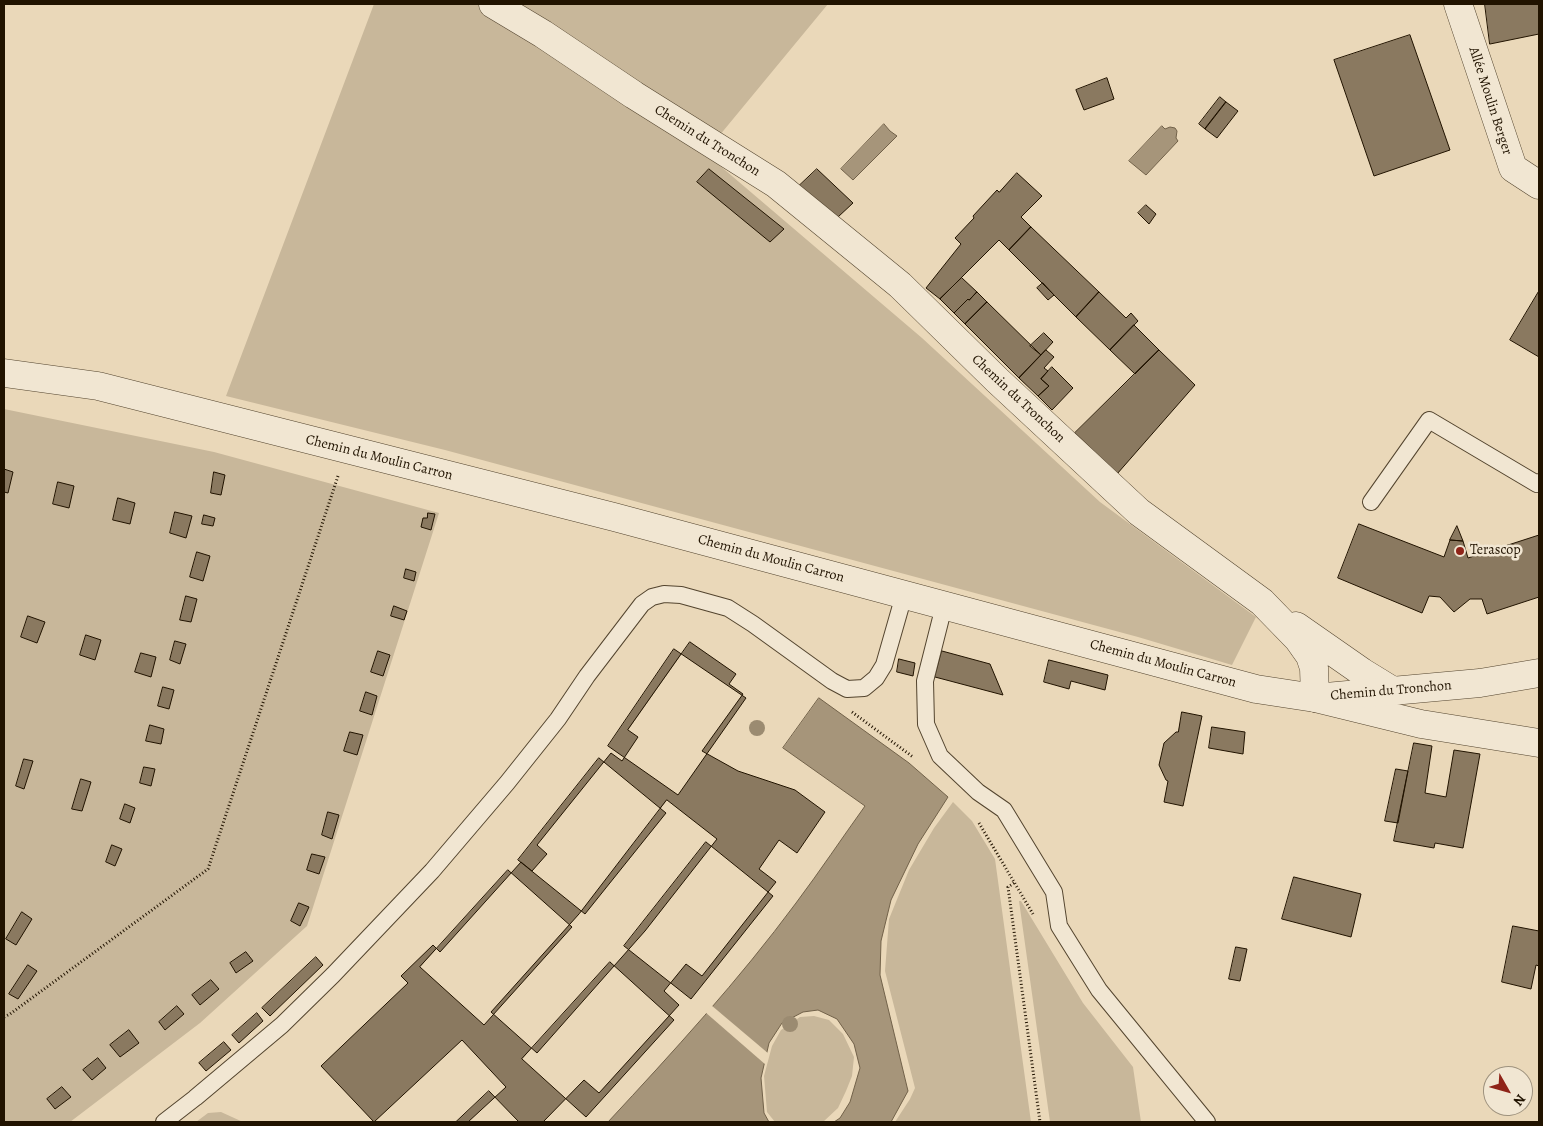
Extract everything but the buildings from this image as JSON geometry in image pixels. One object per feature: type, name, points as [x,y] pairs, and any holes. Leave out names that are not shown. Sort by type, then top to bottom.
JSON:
[{"type":"street","name":"Chemin du Tronchon","points":[[493,4],[543,34],[776,184],[900,285],[997,380],[1139,512],[1262,602],[1298,639],[1310,656],[1314,668],[1315,698],[1480,683],[1539,673]]},
{"type":"street","name":"Allée Moulin Berger","points":[[1458,4],[1512,168],[1539,185]]},
{"type":"street","name":"Chemin du Moulin Carron","points":[[4,373],[98,386],[614,516],[1256,689],[1315,698],[1421,724],[1539,744]]},
{"type":"street","points":[[1262,602],[1362,672],[1393,691]]},
{"type":"lane","points":[[1371,502],[1429,420],[1537,484],[1539,482]]},
{"type":"lane","points":[[164,1122],[196,1098],[282,1025],[432,871],[507,783],[558,719],[587,676],[642,604],[652,597],[664,594],[681,595],[728,608],[832,681],[847,689],[864,688],[876,678],[884,665],[904,595]]},
{"type":"lane","points":[[944,606],[924,681],[926,724],[940,756],[978,792],[1004,810],[1054,892],[1059,926],[1099,990],[1207,1122]]},
{"type":"path","points":[[4,1017],[18,1009],[208,869],[347,450]]},
{"type":"path","points":[[847,708],[919,760]]},
{"type":"path","points":[[979,822],[1035,917]]},
{"type":"path","points":[[1014,883],[1008,887],[1040,1122]]},
{"type":"shaded area","points":[[374,4],[828,4],[705,153],[922,338],[1100,502],[1256,617],[1232,665],[1138,637],[445,450],[226,396]]},
{"type":"shaded area","points":[[884,124],[897,136],[853,180],[841,169]]},
{"type":"shaded area","points":[[1162,126],[1165,129],[1175,128],[1178,141],[1146,175],[1129,161]]},
{"type":"shaded area","points":[[4,409],[214,452],[439,513],[307,926],[200,1023],[70,1122],[4,1122]]},
{"type":"shaded area","points":[[819,698],[909,763],[948,797],[918,844],[891,900],[881,941],[880,975],[908,1091],[891,1122],[834,1122],[840,1118],[850,1102],[860,1068],[854,1044],[837,1019],[818,1010],[803,1012],[782,1023],[769,1043],[761,1078],[764,1113],[769,1122],[608,1122],[752,960],[805,891],[865,806],[783,748]]},
{"type":"shaded area","points":[[953,802],[972,821],[995,859],[1031,1122],[895,1122],[915,1088],[885,971],[889,919],[909,870],[934,828]]},
{"type":"shaded area","points":[[1019,901],[1021,901],[1083,1003],[1133,1067],[1141,1122],[1050,1122]]},
{"type":"shaded area","points":[[814,1016],[829,1020],[843,1034],[854,1057],[852,1076],[838,1108],[823,1122],[775,1122],[767,1112],[764,1076],[772,1046],[781,1030],[800,1017]]},
{"type":"shaded area","points":[[221,1112],[243,1122],[196,1122],[208,1113]]},
{"type":"pier","points":[[711,1005],[769,1054],[766,1065],[705,1012]]},
{"type":"place","name":"Terascop","points":[[1460,551]]}]
